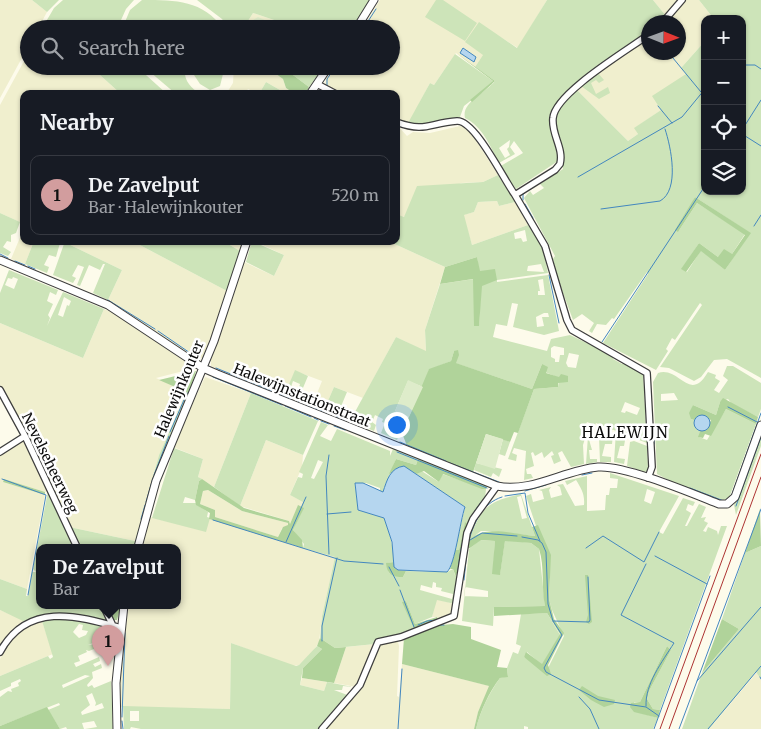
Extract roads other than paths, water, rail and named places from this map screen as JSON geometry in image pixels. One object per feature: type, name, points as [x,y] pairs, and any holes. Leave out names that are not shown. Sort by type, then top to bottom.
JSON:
[{"type":"street","points":[[362,20],[374,0]]},
{"type":"street","points":[[670,15],[682,0]]},
{"type":"street","points":[[515,195],[555,170],[560,164],[560,151],[553,127],[556,109],[595,70],[641,40]]},
{"type":"street","points":[[313,90],[323,75]]},
{"type":"street","points":[[317,84],[328,90]]},
{"type":"street","points":[[400,123],[418,128],[457,121],[465,122],[476,134],[545,246],[567,320],[572,330],[647,373],[652,467],[648,478]]},
{"type":"street","name":"Halewijnkouter","points":[[139,544],[151,496],[166,454],[203,368],[246,245]]},
{"type":"street","name":"Halewijnstationstraat","points":[[0,260],[108,305],[203,368],[497,486],[520,487],[601,466],[615,468],[648,478],[719,504],[730,503],[735,497],[761,425]]},
{"type":"street","name":"Nevelseheerweg","points":[[0,390],[25,436],[76,544]]},
{"type":"street","points":[[0,452],[25,436]]},
{"type":"street","points":[[322,729],[360,685],[378,642],[401,637],[454,616],[467,533],[473,519],[497,486]]},
{"type":"street","points":[[105,609],[113,626]]},
{"type":"street","points":[[118,729],[116,683],[123,609]]},
{"type":"street","points":[[0,652],[9,638],[20,627],[50,616],[76,616],[121,628]]},
{"type":"water","points":[[463,48],[476,57],[474,62],[460,53]]},
{"type":"water","points":[[702,415],[708,417],[710,423],[708,429],[702,431],[696,429],[694,423],[696,417]]},
{"type":"water","points":[[404,466],[465,507],[452,561],[447,572],[398,570],[394,567],[392,542],[384,518],[358,510],[355,483],[363,483],[383,492],[392,472]]},
{"type":"waterway","points":[[369,20],[376,9]]},
{"type":"waterway","points":[[675,60],[701,92]]},
{"type":"waterway","points":[[746,65],[755,65],[761,69]]},
{"type":"waterway","points":[[309,90],[319,75]]},
{"type":"waterway","points":[[327,86],[327,79],[330,75]]},
{"type":"waterway","points":[[578,177],[682,117],[701,94]]},
{"type":"waterway","points":[[746,124],[761,100]]},
{"type":"waterway","points":[[658,106],[672,123]]},
{"type":"waterway","points":[[601,209],[660,201],[666,195],[670,188],[672,168],[670,146],[665,129]]},
{"type":"waterway","points":[[746,137],[761,146]]},
{"type":"waterway","points":[[523,200],[523,194],[534,186]]},
{"type":"waterway","points":[[602,342],[701,192]]},
{"type":"waterway","points":[[525,204],[533,218]]},
{"type":"waterway","points":[[754,226],[761,215]]},
{"type":"waterway","points":[[0,254],[8,258]]},
{"type":"waterway","points":[[15,261],[25,265]]},
{"type":"waterway","points":[[28,266],[35,269]]},
{"type":"waterway","points":[[549,275],[559,323]]},
{"type":"waterway","points":[[108,300],[155,329]]},
{"type":"waterway","points":[[158,331],[193,355]]},
{"type":"waterway","points":[[216,368],[292,399]]},
{"type":"waterway","points":[[213,377],[282,405]]},
{"type":"waterway","points":[[170,432],[187,393]]},
{"type":"waterway","points":[[296,400],[303,403]]},
{"type":"waterway","points":[[306,405],[328,413]]},
{"type":"waterway","points":[[285,406],[311,417]]},
{"type":"waterway","points":[[728,407],[759,423]]},
{"type":"waterway","points":[[731,497],[761,413]]},
{"type":"waterway","points":[[331,414],[345,420]]},
{"type":"waterway","points":[[314,418],[318,420]]},
{"type":"waterway","points":[[321,421],[329,424]]},
{"type":"waterway","points":[[334,426],[345,430]]},
{"type":"waterway","points":[[654,432],[654,444]]},
{"type":"waterway","points":[[154,475],[169,436]]},
{"type":"waterway","points":[[736,506],[761,437]]},
{"type":"waterway","points":[[400,442],[446,461]]},
{"type":"waterway","points":[[397,452],[487,488]]},
{"type":"waterway","points":[[329,455],[326,476],[329,554]]},
{"type":"waterway","points":[[450,463],[499,482]]},
{"type":"waterway","points":[[582,475],[592,473]]},
{"type":"waterway","points":[[146,502],[153,478]]},
{"type":"waterway","points":[[2,479],[46,495],[37,544]]},
{"type":"waterway","points":[[525,491],[546,485]]},
{"type":"waterway","points":[[682,486],[686,487]]},
{"type":"waterway","points":[[690,488],[724,501]]},
{"type":"waterway","points":[[505,496],[525,493],[528,513],[540,541]]},
{"type":"waterway","points":[[286,542],[306,497]]},
{"type":"waterway","points":[[468,544],[479,515],[489,504],[502,497]]},
{"type":"waterway","points":[[458,571],[468,524],[484,499]]},
{"type":"waterway","points":[[141,519],[145,505]]},
{"type":"waterway","points":[[697,681],[761,509]]},
{"type":"waterway","points":[[327,514],[351,512]]},
{"type":"waterway","points":[[213,520],[344,561],[383,564]]},
{"type":"waterway","points":[[138,534],[141,523]]},
{"type":"waterway","points":[[586,548],[603,536],[644,562],[659,532]]},
{"type":"waterway","points":[[470,540],[482,533],[517,536]]},
{"type":"waterway","points":[[522,537],[538,540],[542,543],[546,552],[548,604],[553,621],[562,635],[544,668],[546,672],[599,700],[646,707],[659,716]]},
{"type":"waterway","points":[[464,580],[467,550]]},
{"type":"waterway","points":[[28,595],[36,551]]},
{"type":"waterway","points":[[655,556],[707,584]]},
{"type":"waterway","points":[[322,641],[322,626],[337,558]]},
{"type":"waterway","points":[[646,564],[621,615],[674,643],[651,681],[646,698],[646,706]]},
{"type":"waterway","points":[[389,567],[399,586]]},
{"type":"waterway","points":[[654,729],[710,576]]},
{"type":"waterway","points":[[553,621],[589,622],[588,577]]},
{"type":"waterway","points":[[400,590],[414,627]]},
{"type":"waterway","points":[[679,729],[697,681],[761,607]]},
{"type":"waterway","points":[[418,625],[436,620]]},
{"type":"waterway","points":[[437,625],[444,625]]},
{"type":"waterway","points":[[122,717],[125,633]]},
{"type":"waterway","points":[[708,729],[761,666]]},
{"type":"waterway","points":[[398,729],[402,669]]},
{"type":"waterway","points":[[579,697],[590,709],[599,729]]},
{"type":"waterway","points":[[122,721],[123,729]]},
{"type":"railway","points":[[660,729],[761,454]]},
{"type":"railway","points":[[669,729],[761,477]]},
{"type":"place","name":"De Zavelput","points":[[108,666]]},
{"type":"district","name":"HALEWIJN","points":[[625,433]]}]
